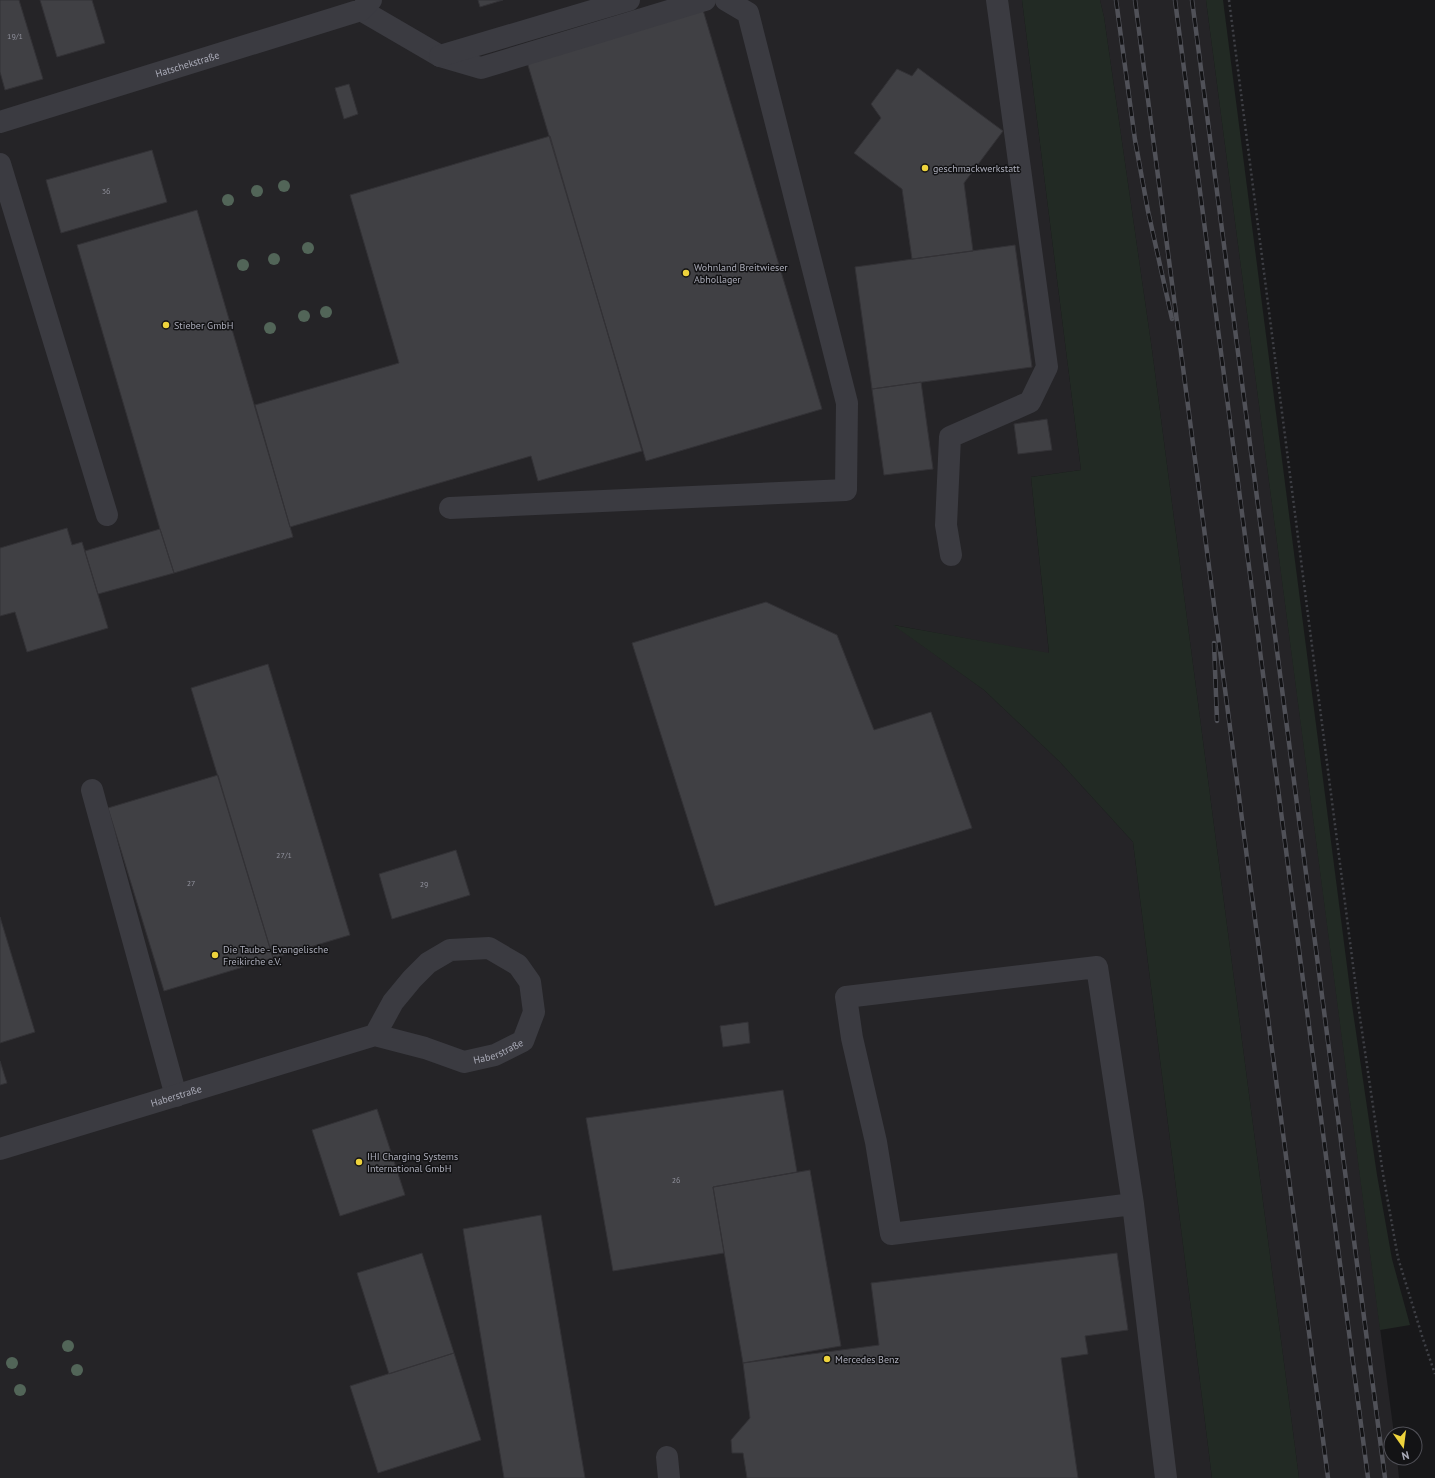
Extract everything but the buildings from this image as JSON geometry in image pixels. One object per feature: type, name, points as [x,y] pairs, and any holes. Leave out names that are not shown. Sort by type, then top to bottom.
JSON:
[{"type":"street","points":[[440,56],[629,0]]},
{"type":"street","points":[[366,5],[440,56],[481,68],[704,0]]},
{"type":"street","points":[[450,508],[846,490],[847,403],[748,12],[726,0]]},
{"type":"street","points":[[952,555],[946,526],[950,437],[1030,402],[1047,367],[997,0]]},
{"type":"street","name":"Hatschekstraße","points":[[0,122],[366,5]]},
{"type":"street","points":[[0,164],[107,514]]},
{"type":"street","points":[[92,790],[176,1096]]},
{"type":"street","name":"Haberstraße","points":[[0,1150],[375,1035],[425,1048],[464,1062],[495,1055],[523,1040],[534,1012],[530,982],[518,965],[489,948],[450,950],[428,963],[412,979],[393,1002],[375,1035]]},
{"type":"street","points":[[1133,1204],[891,1234],[876,1142],[852,1038],[846,997],[1097,967],[1133,1204],[1166,1478]]},
{"type":"path","points":[[1229,0],[1360,1020],[1383,1174],[1398,1258],[1435,1374]]},
{"type":"shaded area","points":[[0,0],[1022,0],[1081,470],[1031,477],[1049,654],[894,625],[984,690],[1060,762],[1133,842],[1212,1478],[0,1478]]},
{"type":"shaded area","points":[[1022,0],[1100,0],[1104,17],[1152,350],[1299,1478],[1212,1478],[1133,842],[1060,762],[984,690],[893,625],[1049,653],[1031,477],[1081,470]]},
{"type":"shaded area","points":[[1100,0],[1206,0],[1393,1426],[1383,1426],[1383,1466],[1398,1466],[1399,1478],[1299,1478],[1152,350],[1104,17]]},
{"type":"shaded area","points":[[1206,0],[1223,0],[1352,1005],[1377,1175],[1392,1259],[1410,1325],[1380,1330]]},
{"type":"railway","points":[[1116,0],[1135,140],[1148,211],[1172,319]]},
{"type":"railway","points":[[1135,0],[1328,1478]]},
{"type":"railway","points":[[1175,0],[1368,1478]]},
{"type":"railway","points":[[1192,0],[1385,1478]]},
{"type":"railway","points":[[1214,643],[1217,721]]},
{"type":"place","name":"geschmackwerkstatt","points":[[925,168]]},
{"type":"place","name":"Wohnland Breitwieser Abhollager","points":[[686,273]]},
{"type":"place","name":"Stieber GmbH","points":[[166,325]]},
{"type":"place","name":"Die Taube - Evangelische Freikirche e.V.","points":[[215,955]]},
{"type":"place","name":"IHI Charging Systems International GmbH","points":[[359,1162]]},
{"type":"place","name":"Mercedes Benz","points":[[827,1359]]}]
